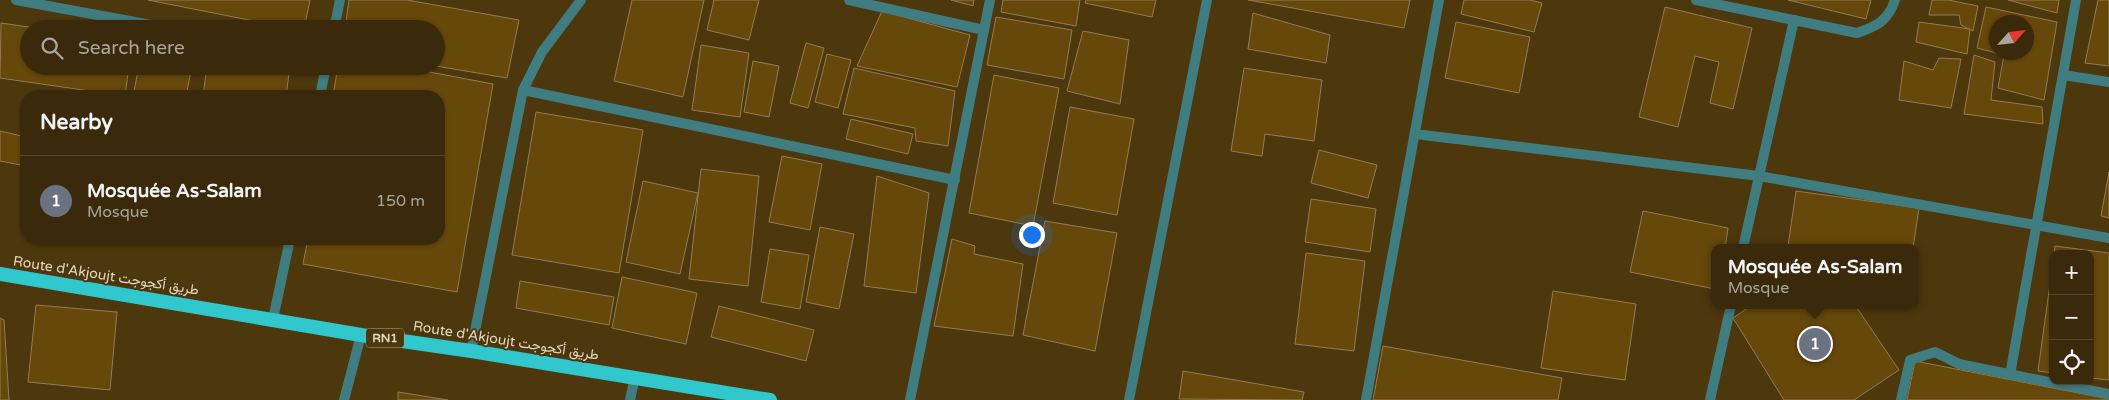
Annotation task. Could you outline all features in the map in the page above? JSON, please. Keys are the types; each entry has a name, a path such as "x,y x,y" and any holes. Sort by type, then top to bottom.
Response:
{"highway":[{"name":"Route d'Akjoujt طريق أكجوجت","path":"0,274 361,335 635,377 728,397 770,400"}],"street":[{"path":"16,0 124,20"},
{"path":"336,20 340,0"},
{"path":"471,351 523,90 542,52 581,0"},
{"path":"849,0 984,30"},
{"path":"910,400 990,0"},
{"path":"1129,400 1207,0"},
{"path":"1366,400 1439,0"},
{"path":"1696,0 1857,33 1877,26 1891,12 1895,0"},
{"path":"2010,375 2076,0"},
{"path":"1744,244 1794,20"},
{"path":"321,90 324,75"},
{"path":"2063,75 2109,82"},
{"path":"523,90 955,180"},
{"path":"1415,134 1759,176 2109,238"},
{"path":"274,319 289,245"},
{"path":"1710,400 1730,309"},
{"path":"344,400 361,335"},
{"path":"1901,400 1910,360 1935,352 1959,364 2109,394"},
{"path":"630,400 635,377"}],"building":[{"path":"148,0 310,0 306,20 249,20"},
{"path":"349,0 407,0 519,20 507,78 445,68 445,20 346,20"},
{"path":"632,0 704,0 683,97 614,81"},
{"path":"714,0 759,0 749,40 707,30"},
{"path":"951,0 974,0 973,6"},
{"path":"1003,0 1080,0 1076,26 1001,12"},
{"path":"1086,0 1156,0 1152,17 1085,3"},
{"path":"1248,0 1410,0 1404,28"},
{"path":"1464,0 1530,0 1542,3 1534,32 1461,14"},
{"path":"1788,0 1871,0 1866,19"},
{"path":"1932,0 1948,0 1978,6 1973,31 1961,25 1959,15 1929,15"},
{"path":"2008,0 2059,0 2057,13"},
{"path":"2098,0 2109,0 2109,66 2085,63"},
{"path":"1665,7 1752,28 1733,109 1710,103 1719,62 1695,56 1678,127 1639,117"},
{"path":"1986,7 2024,15 1989,15 1989,51 1977,48"},
{"path":"882,11 970,35 957,87 857,66"},
{"path":"1253,13 1330,35 1326,63 1248,49"},
{"path":"996,17 1072,30 1064,79 987,65"},
{"path":"2034,17 2057,22 2044,100 1998,88 2003,60 2034,60"},
{"path":"1456,22 1530,37 1519,93 1445,78"},
{"path":"1919,22 1970,29 1967,54 1916,42"},
{"path":"1,23 20,26 20,75 128,75 126,90 83,90 0,78"},
{"path":"1083,31 1129,40 1120,104 1067,91"},
{"path":"806,43 824,48 808,108 790,103"},
{"path":"701,45 749,53 740,117 692,110"},
{"path":"827,54 851,60 838,108 815,102"},
{"path":"1974,55 1995,62 1991,100 2042,107 2043,124 1964,114"},
{"path":"1939,58 1961,59 1951,108 1899,100 1904,61 1933,70"},
{"path":"753,61 779,66 769,117 744,112"},
{"path":"854,68 955,91 948,146 916,141 915,128 843,114"},
{"path":"1244,68 1322,80 1314,141 1265,134 1262,156 1231,151"},
{"path":"137,75 190,75 187,90 134,90"},
{"path":"206,75 289,75 287,90 204,90"},
{"path":"336,75 445,75 493,84 457,292 303,264 307,245 445,245 445,90 334,90"},
{"path":"994,75 1059,88 1033,226 969,213"},
{"path":"1070,107 1134,119 1117,215 1053,203"},
{"path":"536,112 643,130 619,273 512,255"},
{"path":"851,119 913,134 908,154 846,139"},
{"path":"0,131 20,136 20,165 0,161"},
{"path":"1319,150 1377,165 1368,198 1311,183"},
{"path":"782,156 822,164 810,230 769,222"},
{"path":"701,169 759,176 748,286 689,279"},
{"path":"2109,172 2109,218 2101,216"},
{"path":"877,176 929,193 916,293 864,286"},
{"path":"643,181 698,193 680,274 626,262"},
{"path":"1796,191 1919,208 1914,244 1788,244"},
{"path":"1311,199 1376,209 1370,252 1305,242"},
{"path":"1643,211 1728,228 1726,244 1711,244 1711,288 1630,272"},
{"path":"1045,221 1117,233 1095,351 1023,335"},
{"path":"820,227 854,234 839,309 806,302"},
{"path":"952,239 975,246 974,254 1023,264 1013,336 934,326"},
{"path":"2055,246 2086,250 2054,250"},
{"path":"770,249 809,255 800,309 761,302"},
{"path":"2094,251 2109,253 2109,380 2094,378"},
{"path":"1306,253 1365,261 1354,351 1295,344"},
{"path":"622,277 697,293 686,344 612,328"},
{"path":"520,281 614,297 609,325 516,308"},
{"path":"1553,291 1636,304 1625,380 1541,368"},
{"path":"2049,291 2049,372 2038,371"},
{"path":"36,305 117,312 110,390 28,382"},
{"path":"719,306 814,330 806,361 711,337"},
{"path":"1746,309 1858,309 1899,370 1854,400 1784,400 1733,318"},
{"path":"0,318 4,320 9,400 0,400"},
{"path":"1383,346 1562,378 1558,400 1373,400"},
{"path":"1915,361 2109,399 2109,400 1907,400"},
{"path":"1183,371 1304,392 1302,400 1179,399"},
{"path":"398,392 448,400 398,400"}],"place":[{"name":"Mosquée As-Salam","path":"1815,344"}]}
